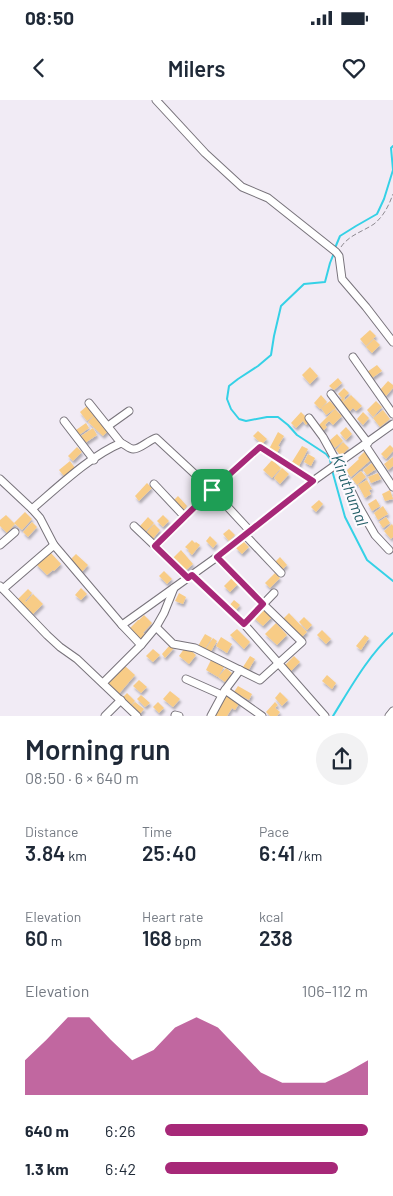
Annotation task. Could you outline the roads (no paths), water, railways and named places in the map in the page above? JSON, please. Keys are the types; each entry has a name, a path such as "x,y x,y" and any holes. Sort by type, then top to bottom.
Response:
{"street":[{"path":"156,100 205,153 242,187 268,198 337,253 342,279 393,342"},
{"path":"353,357 393,414"},
{"path":"331,394 367,444 393,487"},
{"path":"89,403 121,443 132,449 136,449 156,438 212,490 281,573"},
{"path":"108,426 129,410"},
{"path":"309,418 323,437 336,466 359,508 376,535 392,550"},
{"path":"64,421 94,460"},
{"path":"122,625 217,557 313,481 393,424"},
{"path":"32,509 70,477 107,450 121,443"},
{"path":"155,546 212,490 260,447 313,481"},
{"path":"0,480 32,509 43,524 54,545 141,645"},
{"path":"154,484 185,517"},
{"path":"134,526 244,624 325,716"},
{"path":"0,545 15,532"},
{"path":"54,545 2,587 47,635 77,659 137,716"},
{"path":"156,627 174,644 195,648 260,680 302,642 217,557"},
{"path":"103,683 156,627 174,588"},
{"path":"244,624 274,594"},
{"path":"211,716 223,692 240,670"},
{"path":"186,679 223,692 262,716"},
{"path":"105,716 121,700"},
{"path":"389,716 393,711"}],"waterway":[{"name":"Kiruthumal","path":"335,248 340,236 377,214 393,170 391,148 393,146"},
{"name":"Kiruthumal","path":"331,465 330,459 326,454 297,435 278,417 246,421 239,419 231,409 227,399 229,386 271,355 281,306 304,284 325,282 334,253"},
{"name":"Kiruthumal","path":"332,470 345,517 367,560 393,581"},
{"name":"Kiruthumal","path":"333,716 368,662 393,633"}]}
